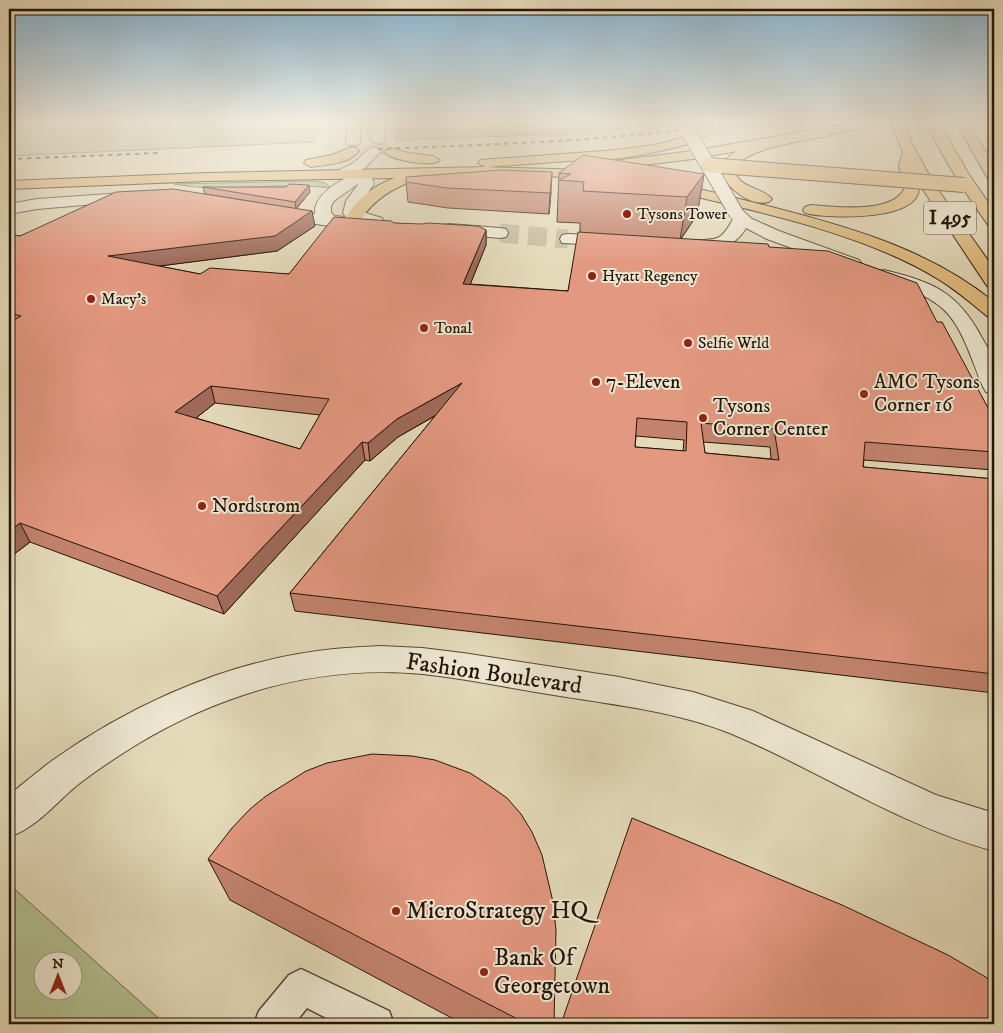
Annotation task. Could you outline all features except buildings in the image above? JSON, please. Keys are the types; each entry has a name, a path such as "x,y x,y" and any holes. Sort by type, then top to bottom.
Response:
{"main road":[{"path":"9,176 172,169"},
{"path":"9,185 285,175 352,169"},
{"path":"356,169 398,173 571,173 623,177"},
{"path":"484,172 558,169"},
{"path":"728,169 728,175 739,188 763,199 781,204 832,212 868,211 898,204 911,193 912,188 907,169"},
{"path":"753,169 967,189 994,206"},
{"name":"I 495","path":"921,169 949,217 994,282"},
{"name":"I 495","path":"939,169 967,189"},
{"path":"957,169 967,189 994,222"},
{"path":"961,169 967,189"},
{"path":"356,216 358,210 390,184 415,176 459,172"},
{"path":"285,175 334,181 340,184 333,194"},
{"path":"648,182 712,196 866,238 935,268 966,289 994,312"}],"street":[{"path":"331,221 324,216 321,210 354,169"},
{"path":"262,210 331,221 349,227 391,226 351,213 350,208 367,184 354,169"},
{"path":"710,169 753,247"},
{"path":"281,214 296,212 333,194"},
{"path":"9,209 37,204 151,196"},
{"path":"9,215 67,203"},
{"path":"694,246 719,243 730,239 738,230 738,217"},
{"path":"738,217 773,235 920,288 949,304 958,314 967,330 994,387"},
{"path":"433,229 500,233"},
{"path":"568,239 626,242"},
{"path":"674,244 753,247 808,255 858,266"},
{"name":"Fashion Boulevard","path":"9,819 66,772 115,740 162,714 212,692 261,674 291,668 338,661 381,659 451,664 620,692 716,712 761,730 911,804 959,822 994,832"},
{"path":"272,1024 301,986 376,1024"}],"green space":[{"path":"315,181 325,183 330,188 291,186 213,188 174,184"},
{"path":"9,884 165,1024 9,1024"}],"tunnel":[{"path":"500,233 568,239"}],"place":[{"name":"Tysons Tower","path":"627,214"},
{"name":"Hyatt Regency","path":"592,276"},
{"name":"Macy's","path":"91,299"},
{"name":"Tonal","path":"424,328"},
{"name":"Selfie Wrld","path":"688,343"},
{"name":"7-Eleven","path":"596,382"},
{"name":"AMC Tysons Corner 16","path":"864,394"},
{"name":"Tysons Corner Center","path":"703,418"},
{"name":"Nordstrom","path":"202,506"},
{"name":"MicroStrategy HQ","path":"396,911"},
{"name":"Bank Of Georgetown","path":"484,972"}]}
